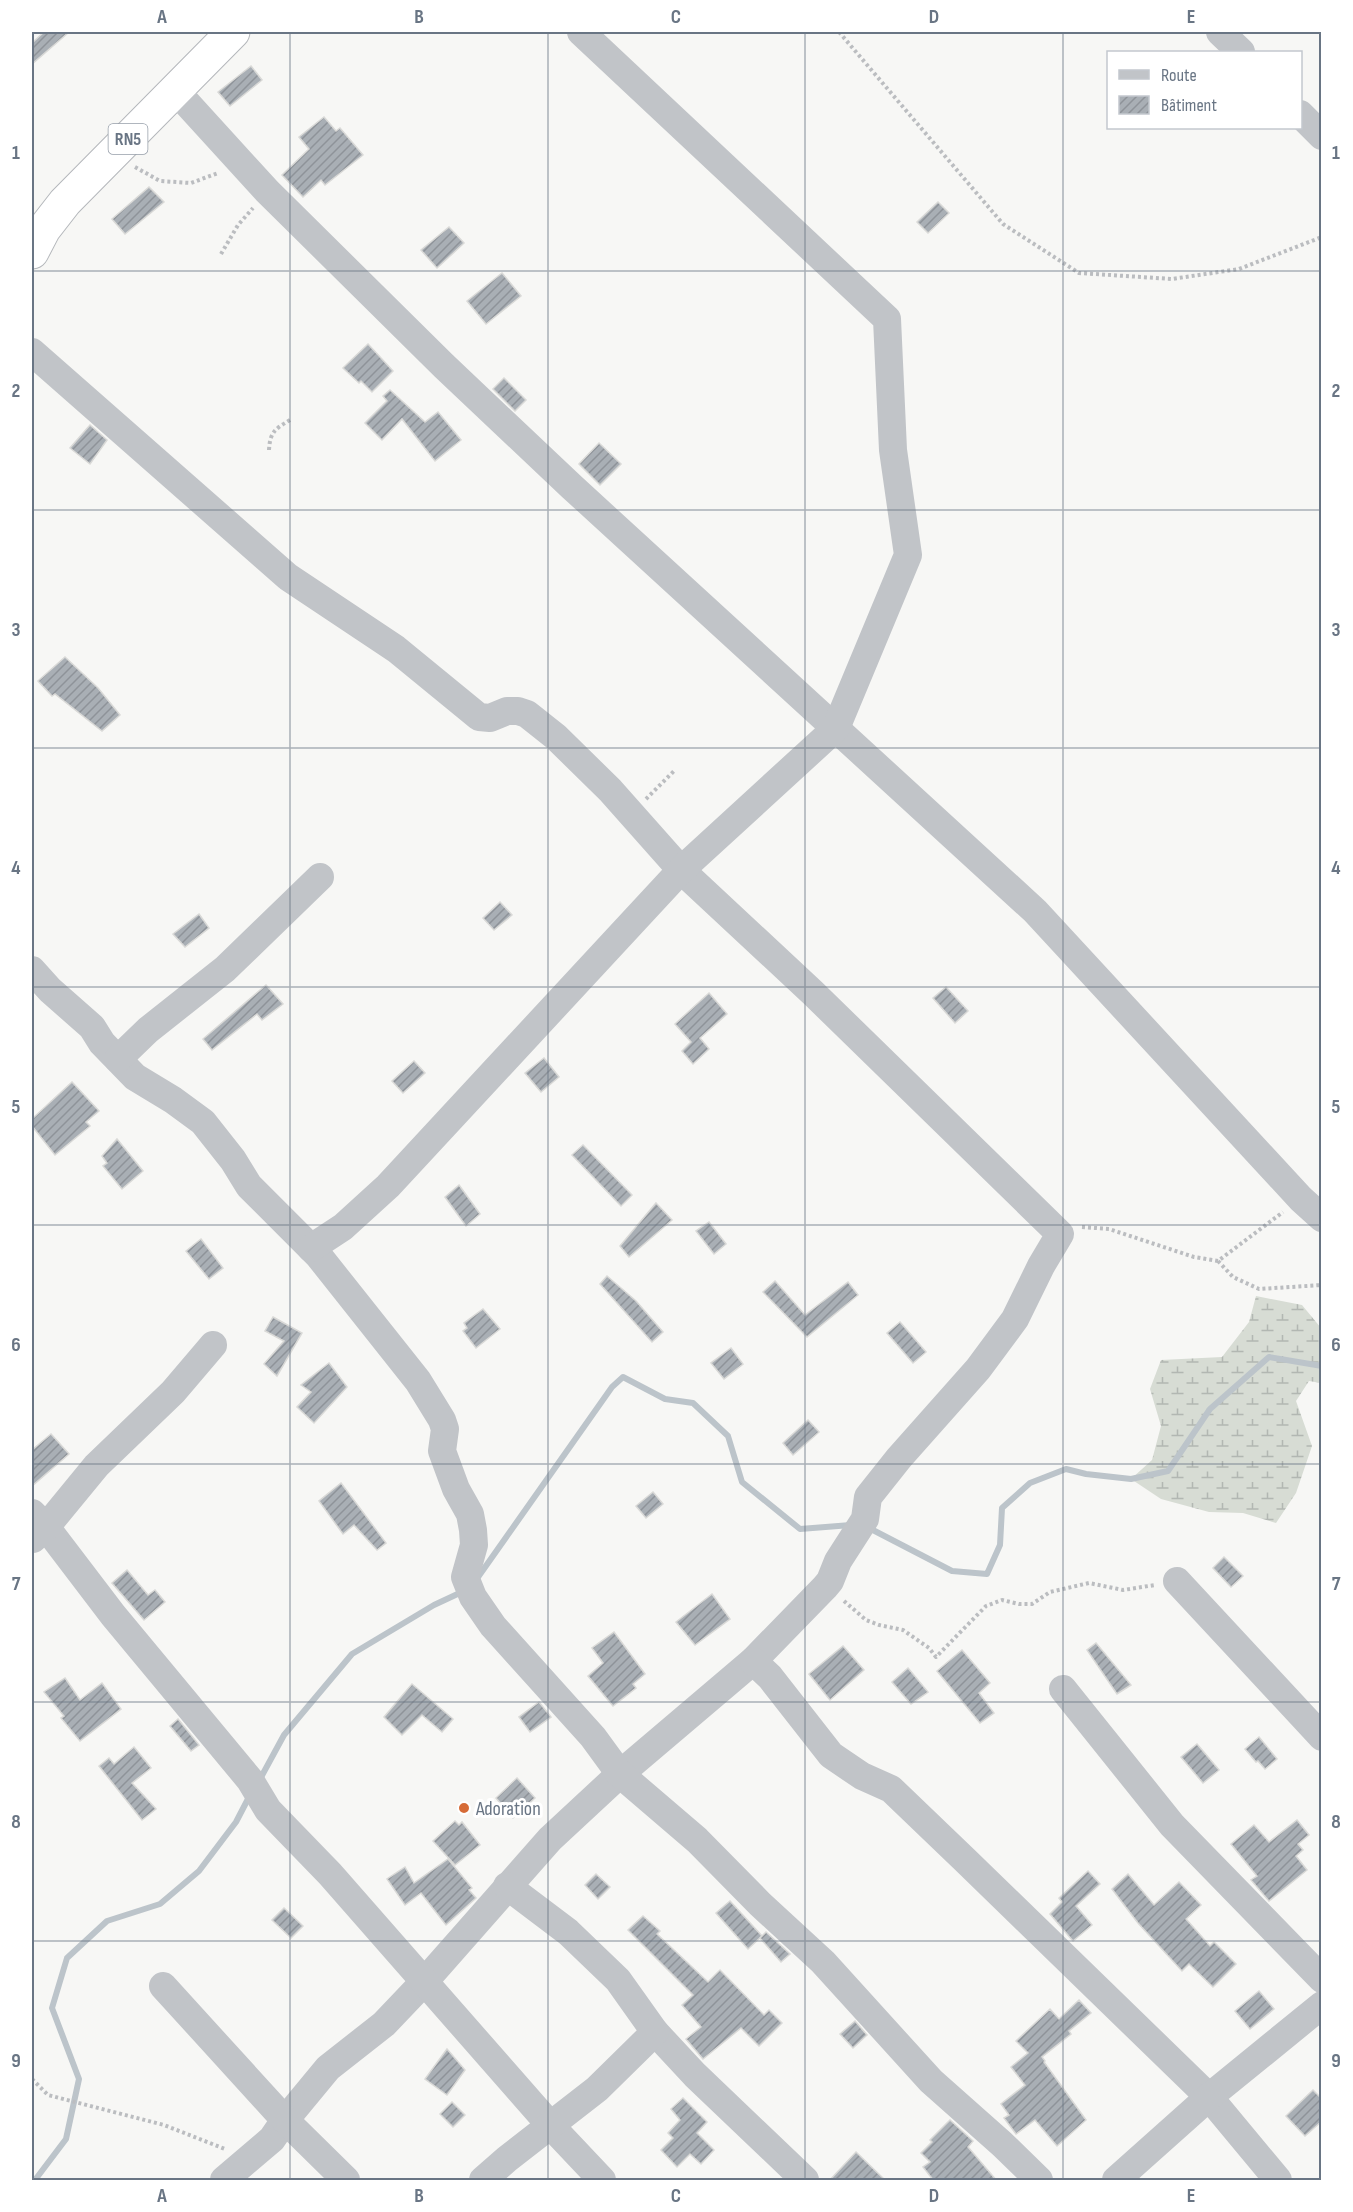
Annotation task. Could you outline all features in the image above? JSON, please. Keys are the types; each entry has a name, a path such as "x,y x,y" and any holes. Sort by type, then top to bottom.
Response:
{"highway":[{"name":"RN5","path":"36,232 116,152 174,89 233,32"}],"street":[{"path":"311,1248 343,1227 388,1186 681,870 836,728 908,555 893,450 887,319 581,32"},
{"path":"1221,32 1240,51"},
{"path":"174,89 267,191 444,366 572,487 1035,911 1322,1218"},
{"path":"1302,116 1322,136"},
{"path":"32,352 288,577 396,648 479,717 490,718 507,711 527,714 556,737 632,815 681,870 813,993 1060,1234 1041,1266 1015,1319 984,1361 868,1497 865,1520 838,1561 830,1581 753,1661 620,1774 550,1839 384,2024 328,2068 272,2139 224,2181"},
{"path":"118,1059 148,1030 225,969 320,877"},
{"path":"32,970 50,990 92,1027 102,1043 135,1077 203,1122 234,1160 249,1186 311,1248 418,1381 442,1420 445,1429 442,1451 456,1489 470,1514 474,1545 465,1577 472,1597 493,1626 593,1737 620,1774 697,1840 760,1904 823,1962 931,2081 1002,2144 1039,2181"},
{"path":"213,1345 173,1392 36,1527 113,1615 250,1780 268,1810 330,1874 602,2181"},
{"path":"1177,1581 1322,1737"},
{"path":"753,1661 770,1677 831,1755 862,1776 891,1789 1209,2097 1278,2181"},
{"path":"1063,1689 1172,1825 1322,1979"},
{"path":"507,1886 568,1932 618,1980 655,2032 695,2075 805,2181"},
{"path":"163,1986 285,2120 346,2181"},
{"path":"1116,2181 1209,2097 1322,2005"},
{"path":"483,2181 507,2159 597,2089 655,2032"}],"path":[{"path":"839,32 1003,224 1079,273 1172,279 1239,269 1322,237"},
{"path":"116,152 141,171 160,181 191,183 210,175 230,171 241,164"},
{"path":"221,254 238,225 267,191"},
{"path":"270,450 270,438 276,429 290,420"},
{"path":"632,815 675,770"},
{"path":"1218,1261 1301,1198"},
{"path":"1060,1234 1084,1226 1109,1229 1194,1257 1218,1261 1233,1277 1259,1289 1322,1285"},
{"path":"830,1581 833,1590 866,1620 903,1630 929,1648 936,1657 986,1606 1002,1600 1032,1604 1050,1592 1089,1583 1123,1590 1177,1581"},
{"path":"32,2079 48,2095 164,2125 247,2160"}],"green space":[{"path":"1256,1296 1302,1305 1321,1328 1321,1383 1309,1381 1296,1401 1312,1446 1296,1493 1276,1523 1243,1513 1209,1512 1161,1499 1131,1479 1152,1460 1161,1426 1150,1389 1161,1360 1222,1357 1249,1322"}],"building":[{"path":"44,32 69,32 32,64 32,43"},
{"path":"251,66 262,80 230,106 218,92"},
{"path":"324,117 336,131 340,128 363,155 325,185 321,180 303,197 282,175 309,149 299,137"},
{"path":"149,187 164,202 125,234 112,219"},
{"path":"938,202 949,213 928,233 917,222"},
{"path":"449,227 464,243 437,268 421,250"},
{"path":"502,273 521,296 486,324 467,301"},
{"path":"368,344 393,371 372,392 343,368"},
{"path":"504,378 526,400 515,411 493,389"},
{"path":"390,390 425,422 438,412 461,440 435,461 402,419 382,440 365,423 387,401 383,396"},
{"path":"90,425 107,440 90,464 70,448"},
{"path":"599,443 621,464 600,485 579,464"},
{"path":"65,657 98,688 120,715 102,731 55,694 52,696 38,681"},
{"path":"500,902 512,915 494,930 483,918"},
{"path":"199,914 209,928 185,947 173,934"},
{"path":"266,985 283,1004 262,1020 257,1014 212,1050 203,1039"},
{"path":"946,987 968,1011 955,1023 933,998"},
{"path":"709,993 727,1014 700,1038 709,1049 693,1064 682,1051 691,1042 675,1024"},
{"path":"544,1058 559,1077 541,1092 525,1073"},
{"path":"414,1061 425,1073 403,1093 392,1081"},
{"path":"72,1082 99,1111 86,1122 90,1126 55,1155 32,1126 32,1119"},
{"path":"117,1139 143,1171 122,1189 103,1166 107,1163 102,1156"},
{"path":"583,1145 632,1195 621,1206 572,1155"},
{"path":"459,1185 480,1214 466,1226 445,1197"},
{"path":"656,1203 672,1220 629,1257 620,1246"},
{"path":"709,1222 726,1244 714,1254 696,1231"},
{"path":"201,1239 223,1268 209,1279 186,1251"},
{"path":"607,1276 636,1301 663,1332 652,1342 600,1284"},
{"path":"775,1281 805,1315 848,1282 858,1295 807,1337 763,1292"},
{"path":"483,1309 500,1329 476,1348 463,1331 467,1328 464,1323"},
{"path":"273,1317 302,1333 277,1376 264,1364 284,1341 265,1331"},
{"path":"900,1322 926,1352 913,1363 887,1333"},
{"path":"731,1348 743,1364 724,1379 711,1363"},
{"path":"329,1363 347,1387 314,1423 297,1407 311,1392 301,1385"},
{"path":"808,1420 819,1432 793,1455 783,1443"},
{"path":"51,1434 69,1454 32,1486 32,1450"},
{"path":"341,1483 386,1543 377,1550 354,1525 343,1534 319,1501"},
{"path":"653,1492 663,1504 646,1518 636,1506"},
{"path":"1224,1557 1243,1576 1231,1587 1213,1568"},
{"path":"127,1570 148,1595 155,1590 165,1602 144,1620 112,1583"},
{"path":"712,1594 730,1619 695,1645 676,1622"},
{"path":"614,1632 645,1674 633,1684 636,1688 613,1706 588,1676 603,1663 592,1648"},
{"path":"1096,1643 1131,1685 1117,1694 1087,1650"},
{"path":"843,1646 864,1670 830,1700 809,1674"},
{"path":"962,1650 990,1683 979,1693 994,1713 980,1723 937,1671"},
{"path":"908,1668 928,1692 911,1704 892,1682"},
{"path":"65,1678 80,1700 102,1683 121,1709 80,1741 61,1718 64,1716 44,1692"},
{"path":"412,1684 453,1719 442,1732 422,1715 402,1735 384,1717"},
{"path":"539,1702 551,1717 530,1732 519,1717"},
{"path":"178,1719 199,1745 191,1751 170,1726"},
{"path":"1259,1737 1277,1759 1265,1769 1245,1749"},
{"path":"1197,1744 1219,1770 1203,1783 1181,1757"},
{"path":"134,1747 151,1768 132,1783 156,1809 142,1820 99,1766 109,1758 114,1764"},
{"path":"517,1778 535,1798 513,1818 496,1798"},
{"path":"1297,1820 1309,1835 1298,1844 1303,1850 1296,1856 1307,1870 1269,1901 1251,1880 1257,1876 1231,1844 1254,1825 1269,1842"},
{"path":"455,1821 459,1825 462,1822 480,1845 455,1865 433,1841"},
{"path":"448,1859 472,1888 469,1890 476,1898 446,1925 421,1893 405,1905 387,1879 405,1867 414,1883"},
{"path":"1088,1871 1100,1884 1076,1906 1092,1925 1073,1941 1050,1914 1062,1902 1059,1898"},
{"path":"596,1874 610,1887 598,1899 585,1885"},
{"path":"1128,1874 1154,1905 1179,1882 1201,1905 1186,1919 1210,1946 1214,1942 1236,1964 1213,1987 1189,1964 1182,1971 1138,1923 1112,1889"},
{"path":"730,1901 762,1936 748,1949 716,1913"},
{"path":"284,1908 303,1926 291,1938 272,1920"},
{"path":"643,1916 660,1931 657,1934 708,1982 720,1970 764,2015 769,2010 782,2023 759,2046 741,2028 703,2059 686,2039 701,2027 682,2005 693,1995 628,1930"},
{"path":"766,1932 790,1954 781,1962 760,1938"},
{"path":"1259,1991 1274,2009 1250,2029 1235,2011"},
{"path":"1079,2000 1091,2013 1069,2031 1071,2034 1042,2057 1086,2120 1057,2146 1035,2120 1016,2134 1004,2118 1009,2115 1001,2104 1025,2085 1011,2067 1028,2053 1016,2041 1050,2009 1059,2019"},
{"path":"855,2021 867,2035 853,2048 840,2034"},
{"path":"447,2049 465,2070 447,2095 425,2079"},
{"path":"1313,2090 1322,2099 1322,2121 1305,2136 1286,2116"},
{"path":"683,2098 707,2122 697,2133 714,2150 701,2164 690,2154 677,2167 661,2150 673,2138 668,2133 680,2120 671,2109"},
{"path":"452,2102 465,2115 453,2127 440,2114"},
{"path":"950,2120 973,2141 968,2147 997,2181 934,2181 923,2167 930,2162 921,2153 932,2142 930,2140"},
{"path":"856,2152 886,2181 829,2181"}],"waterway":[{"path":"869,1528 952,1571 987,1574 1000,1545 1002,1508 1030,1483 1066,1469 1086,1474 1131,1479 1168,1471 1210,1409 1269,1357 1322,1366"},
{"path":"476,1580 612,1387 623,1377 665,1399 693,1403 728,1436 742,1482 800,1529 851,1525"},
{"path":"259,1781 284,1735 352,1654 434,1605 464,1591"},
{"path":"35,2180 66,2139 79,2079 52,2008 67,1958 107,1921 160,1904 199,1871 236,1822 249,1797"}],"place":[{"name":"Adoration","path":"464,1808"}]}
